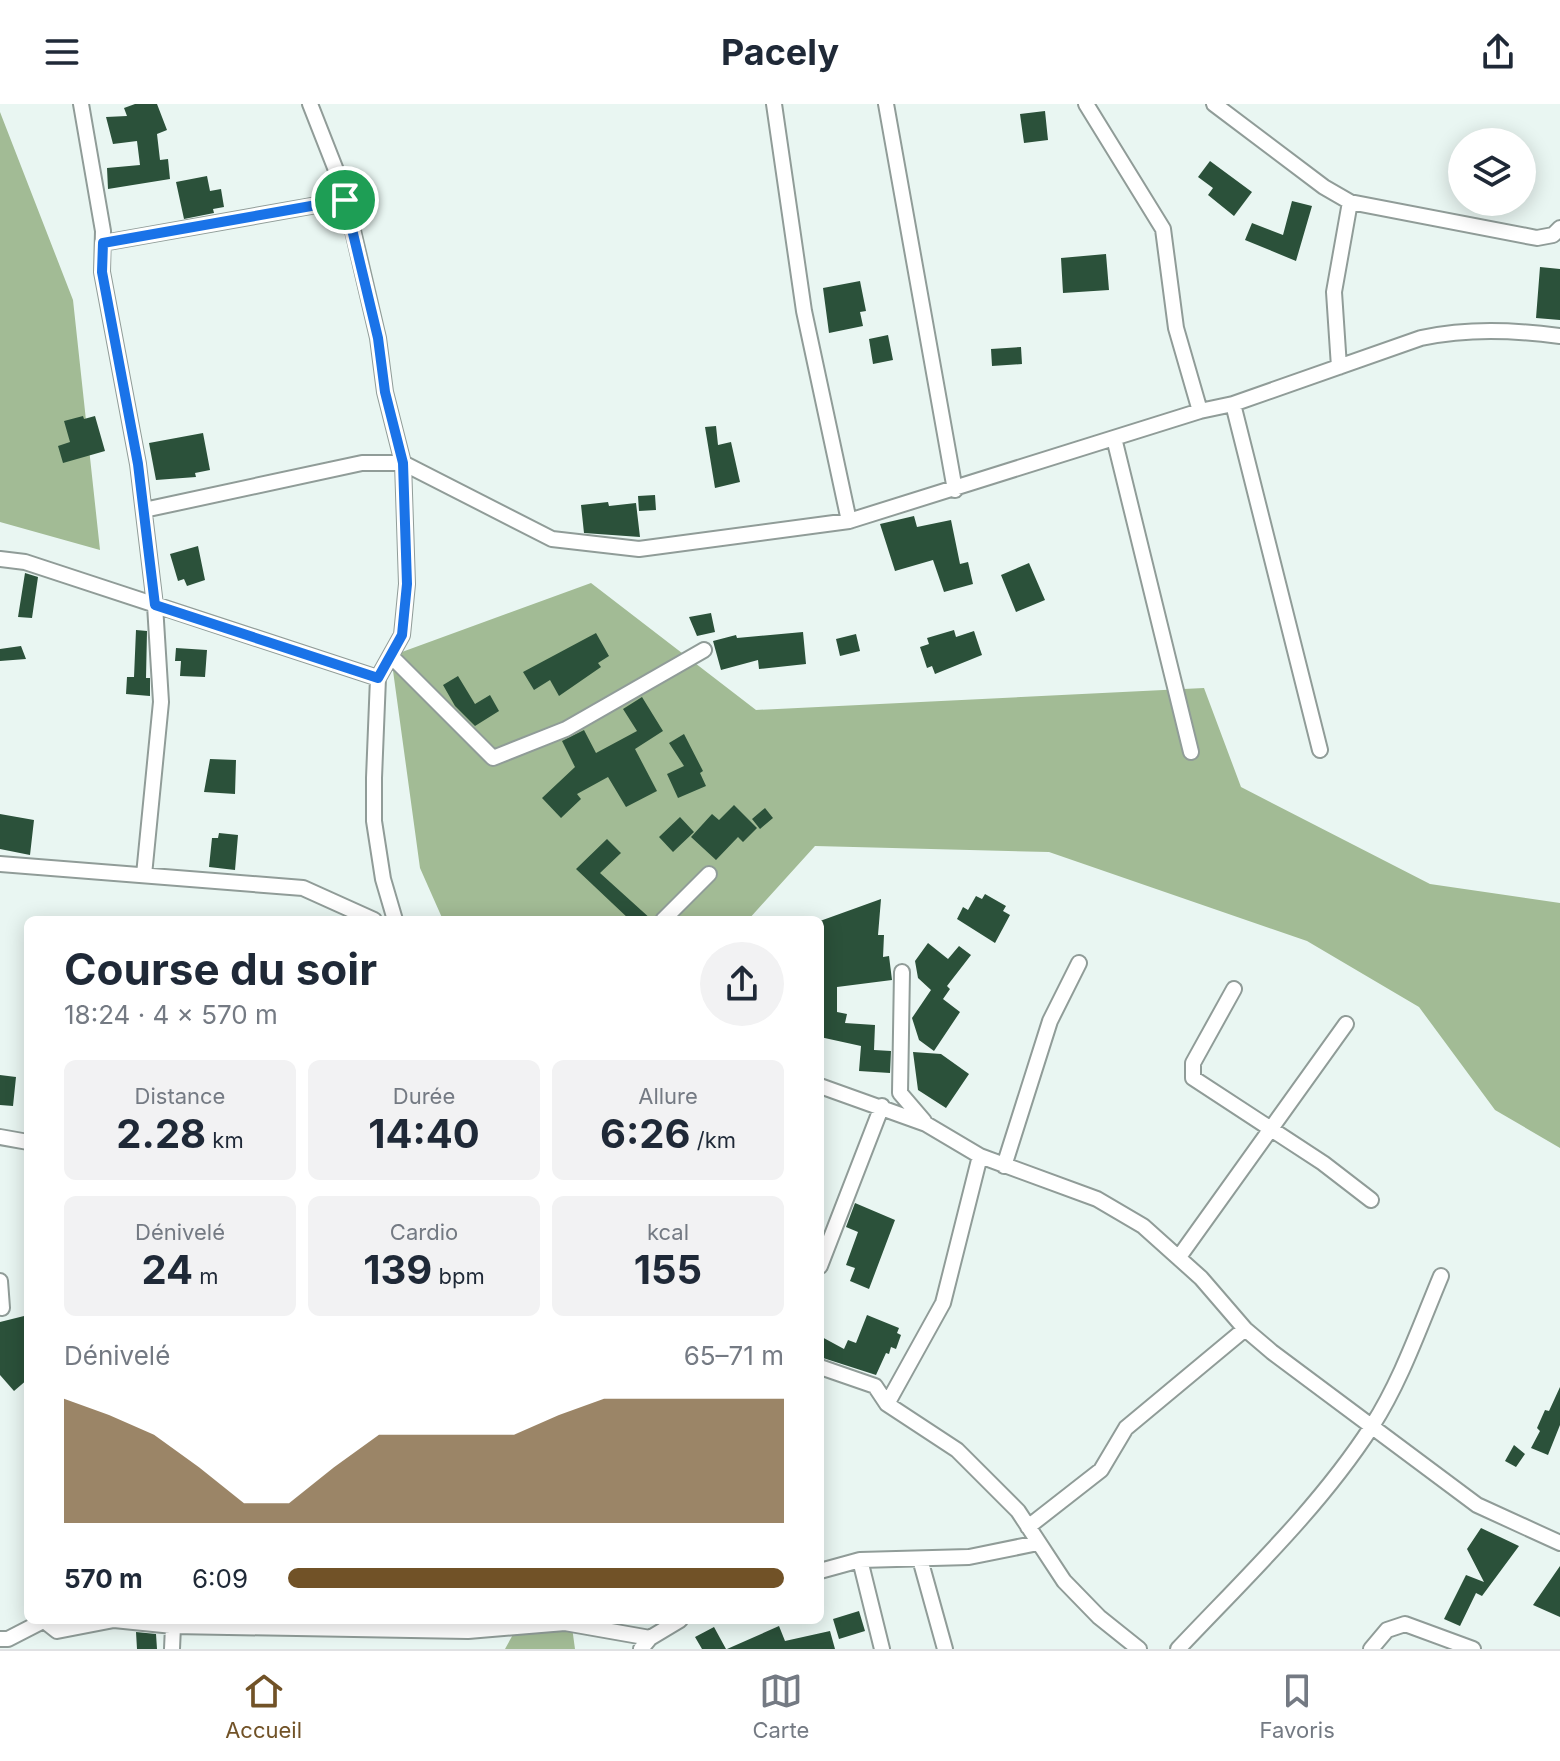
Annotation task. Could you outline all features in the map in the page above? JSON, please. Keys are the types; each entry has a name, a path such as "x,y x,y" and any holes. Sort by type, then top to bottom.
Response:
{"street":[{"path":"81,104 103,243 102,272 144,510 155,605 161,702 144,875"},
{"path":"310,104 345,200 378,338 385,392 403,463 407,584 402,635 378,678 374,821 383,879 394,916"},
{"path":"774,104 804,311 849,521"},
{"path":"886,104 955,490"},
{"path":"1086,104 1163,229 1176,328 1200,411"},
{"path":"1214,104 1324,187 1350,202 1537,238 1553,235 1560,228"},
{"path":"103,243 345,200"},
{"path":"1339,367 1334,292 1350,202"},
{"path":"144,510 362,463 403,463 552,539 596,547 639,549 849,521 1200,411 1233,404 1446,332 1510,330 1560,336"},
{"path":"1233,404 1320,750"},
{"path":"1114,438 1191,752"},
{"path":"0,559 25,562 378,678"},
{"path":"391,656 493,758 566,729 704,650"},
{"path":"0,864 303,888 365,916"},
{"path":"667,916 709,874"},
{"path":"1004,1166 1050,1021 1079,963"},
{"path":"902,972 900,1093 926,1124"},
{"path":"1234,989 1193,1063 1193,1078 1371,1200"},
{"path":"1179,1257 1346,1024"},
{"path":"824,1087 926,1124 980,1156 1097,1199 1143,1226 1179,1257 1245,1329 1372,1426 1477,1505 1560,1543"},
{"path":"824,1256 882,1106"},
{"path":"0,1137 24,1141"},
{"path":"887,1404 943,1303 980,1156"},
{"path":"1178,1649 1304,1514 1372,1426 1409,1352 1441,1276"},
{"path":"0,1281 2,1308"},
{"path":"1028,1527 1101,1470 1126,1428 1245,1329"},
{"path":"824,1368 875,1386 887,1404 929,1428 957,1450 991,1481 1028,1527 1064,1581 1099,1617 1138,1649"},
{"path":"824,1570 860,1560 981,1556 1038,1543"},
{"path":"920,1559 945,1649"},
{"path":"860,1560 882,1649"},
{"path":"0,1639 8,1639 36,1624"},
{"path":"48,1624 57,1631 93,1624"},
{"path":"153,1624 208,1624"},
{"path":"255,1624 468,1631 553,1624"},
{"path":"569,1624 647,1645 675,1624"},
{"path":"1371,1649 1387,1630 1405,1624 1473,1649"},
{"path":"172,1649 173,1626"}],"green space":[{"path":"0,112 73,300 100,550 0,522"},
{"path":"591,583 756,710 1204,688 1241,787 1430,884 1560,903 1560,1148 1495,1110 1419,1007 1307,941 1049,852 815,846 752,916 441,916 420,868 391,656"},
{"path":"519,1624 572,1624 575,1649 505,1649"}],"building":[{"path":"135,104 157,104 167,130 157,134 160,160 168,159 170,179 108,189 107,168 140,165 137,141 113,144 106,117 127,116 124,108"},
{"path":"1045,111 1048,140 1024,143 1020,114"},
{"path":"1210,161 1252,192 1234,216 1208,195 1213,188 1198,177"},
{"path":"207,176 210,191 221,189 224,207 213,209 214,213 184,219 176,182"},
{"path":"1292,201 1312,206 1296,261 1245,240 1252,223 1283,235"},
{"path":"1106,254 1109,290 1063,293 1061,258"},
{"path":"1540,267 1560,269 1560,320 1536,318"},
{"path":"860,281 866,311 860,312 863,326 829,333 823,288"},
{"path":"888,335 893,360 873,364 869,339"},
{"path":"1021,347 1022,364 992,366 991,349"},
{"path":"83,416 84,419 95,416 105,451 63,463 58,446 70,442 64,421"},
{"path":"716,426 718,445 731,442 740,482 715,488 705,427"},
{"path":"203,433 210,470 195,473 196,477 156,480 149,443"},
{"path":"655,495 656,510 639,511 638,496"},
{"path":"608,502 609,506 636,503 640,537 584,533 581,505"},
{"path":"914,516 917,527 951,520 960,564 968,562 973,584 944,592 933,560 895,571 880,524"},
{"path":"198,546 205,580 187,586 184,579 178,581 170,554"},
{"path":"1029,563 1045,600 1016,612 1001,575"},
{"path":"25,573 38,577 32,618 18,617"},
{"path":"711,613 715,632 697,636 689,617"},
{"path":"136,630 147,631 146,678 150,678 150,696 126,694 127,677 134,677"},
{"path":"954,630 956,637 974,631 982,655 935,674 932,666 927,668 920,647 929,644 927,638"},
{"path":"803,632 806,664 759,669 758,660 721,670 713,641 736,635 737,638"},
{"path":"596,633 609,656 598,663 601,667 559,696 550,680 534,690 523,672"},
{"path":"856,634 860,651 840,656 836,639"},
{"path":"21,646 26,659 0,661 0,649"},
{"path":"176,648 207,650 205,677 180,676 181,661 175,661"},
{"path":"458,676 475,704 490,695 499,711 475,726 455,706 443,685"},
{"path":"642,697 663,731 635,749 657,791 626,807 608,777 577,794 581,799 561,818 542,798 575,767 562,741 584,730 596,753 637,731 623,709"},
{"path":"684,734 703,771 700,773 706,786 678,798 667,774 684,766 669,743"},
{"path":"210,759 236,760 235,794 204,792"},
{"path":"734,805 757,828 743,842 738,837 716,860 691,837 712,814 719,820"},
{"path":"765,808 773,818 760,829 752,819"},
{"path":"0,814 34,820 30,855 0,849"},
{"path":"680,817 694,832 673,852 659,837"},
{"path":"219,833 238,835 235,870 209,867 212,838 218,838"},
{"path":"607,839 621,853 600,873 648,916 626,916 576,869"},
{"path":"985,894 1006,906 1003,911 1010,915 995,943 957,919 963,907 968,910 976,896 982,899"},
{"path":"881,899 878,935 884,935 883,957 889,956 892,980 837,987 837,1012 847,1014 845,1023 875,1025 874,1050 891,1051 890,1073 859,1071 861,1046 824,1038 824,920"},
{"path":"928,943 948,959 959,946 971,955 947,986 950,989 943,999 960,1012 934,1051 919,1040 912,1018 931,990 918,978 915,961"},
{"path":"913,1052 941,1054 969,1074 946,1108 918,1090"},
{"path":"0,1075 16,1077 13,1106 0,1105"},
{"path":"855,1203 895,1220 869,1289 850,1281 855,1268 846,1265 858,1232 846,1227"},
{"path":"867,1315 899,1328 897,1333 901,1335 896,1349 891,1347 889,1354 886,1353 876,1375 824,1358 824,1338 844,1349 848,1340 856,1343"},
{"path":"24,1316 24,1382 14,1391 0,1375 0,1322"},
{"path":"1560,1387 1560,1425 1548,1455 1531,1448 1540,1431 1537,1428 1545,1410 1549,1411"},
{"path":"1514,1445 1525,1454 1516,1467 1505,1461"},
{"path":"1481,1528 1519,1546 1482,1596 1476,1593 1460,1626 1444,1619 1466,1575 1484,1582 1467,1549"},
{"path":"1560,1566 1560,1617 1533,1605"},
{"path":"859,1611 865,1631 839,1639 833,1619"},
{"path":"779,1626 785,1641 830,1631 835,1649 727,1649"},
{"path":"714,1627 726,1649 702,1649 695,1637"},
{"path":"136,1632 156,1634 157,1649 137,1649"}],"route":[{"path":"345,200 378,338 385,392 403,463 407,584 402,635 378,678 155,605 138,464 122,392 102,272 103,243 345,200"}]}
